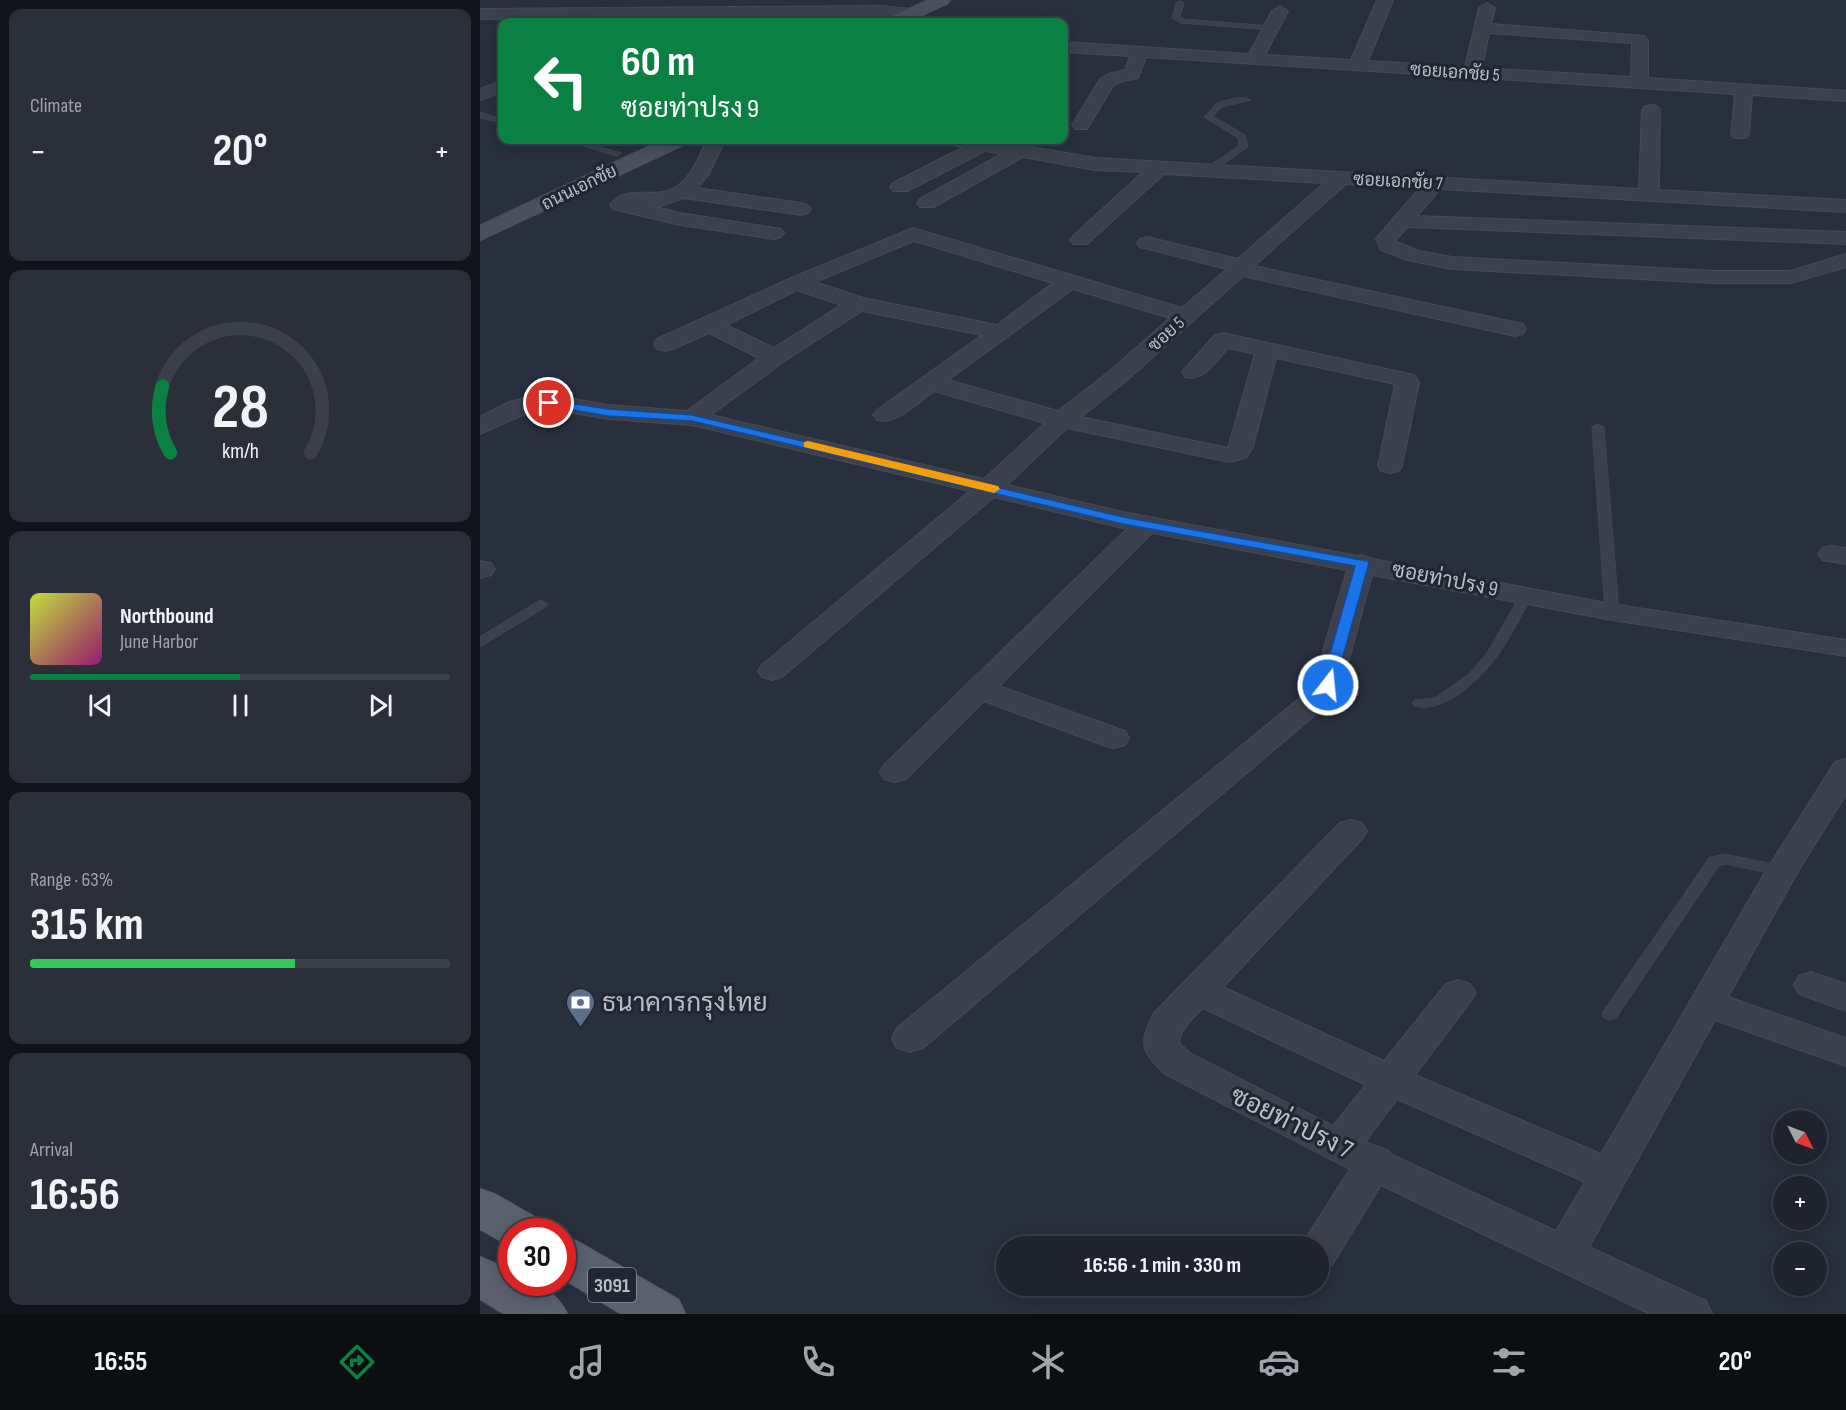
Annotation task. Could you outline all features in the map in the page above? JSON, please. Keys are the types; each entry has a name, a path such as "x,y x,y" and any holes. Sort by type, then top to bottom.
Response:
{"main road":[{"path":"917,18 951,2"},
{"name":"ถนนเอกชัย","path":"480,218 637,144"},
{"name":"ถนนเอกชัย","path":"480,234 669,144"},
{"path":"480,1207 498,1218"},
{"name":"3091","path":"576,1264 662,1314"},
{"path":"480,1276 544,1314"}],"street":[{"path":"480,14 503,0"},
{"path":"662,18 707,0"},
{"path":"1357,66 1385,0"},
{"path":"1472,73 1487,8"},
{"path":"480,14 880,11 917,18"},
{"path":"1254,59 1280,11"},
{"path":"1482,28 1638,39 1640,41 1639,83"},
{"name":"ซอยเอกชัย 5","path":"1068,47 1846,96"},
{"path":"1081,125 1106,83 1114,78 1132,75 1140,52"},
{"path":"480,95 498,80"},
{"path":"1740,134 1744,90"},
{"path":"1648,194 1651,110"},
{"path":"714,144 700,174 682,192 657,201 636,197 620,205 680,219 774,233"},
{"path":"900,187 982,144"},
{"name":"ซอยเอกชัย 7","path":"988,144 1019,152 1095,164 1846,206"},
{"path":"927,203 1019,152"},
{"path":"1080,240 1160,168"},
{"name":"ซอย 5","path":"772,671 988,488 1062,420 1119,376 1196,331 1240,268 1341,178"},
{"path":"1436,182 1386,239 1388,246 1414,256 1452,263 1736,277 1791,277 1846,260"},
{"path":"682,192 801,209"},
{"path":"1402,221 1846,238"},
{"path":"665,344 796,284 914,234 1068,282 1196,331 1267,350 1406,380 1390,466"},
{"path":"1147,243 1240,268 1515,329"},
{"path":"885,415 1068,282"},
{"path":"796,284 858,304 1001,332"},
{"path":"692,418 775,357 858,304"},
{"path":"710,325 775,357"},
{"path":"1193,372 1196,331"},
{"path":"929,382 1062,420 1229,455 1237,453 1241,447 1267,350"},
{"name":"ซอยท่าปรง 9","path":"480,427 517,406 549,403 608,412 692,418 1146,525 1362,563 1612,612 1846,648"},
{"path":"895,772 1146,525"},
{"path":"910,1038 1324,692 1362,563"},
{"path":"979,689 1114,738"},
{"path":"1564,1254 1782,871 1842,782"},
{"name":"ซอยท่าปรง 7","path":"1351,831 1167,1023 1162,1036 1161,1048 1178,1064 1339,1147 1376,1162 1692,1314"},
{"path":"1811,985 1846,998"},
{"path":"1198,991 1390,1080 1609,1175"},
{"path":"1339,1147 1458,993"},
{"path":"1708,1004 1846,1052"},
{"path":"1328,1236 1376,1162"}],"lane":[{"path":"1180,3 1176,18 1184,21 1270,28"},
{"path":"1209,170 1244,147 1242,137 1208,117 1212,110 1227,102 1247,100"},
{"path":"480,115 498,120"},
{"path":"583,144 617,153"},
{"path":"1598,427 1612,612"},
{"path":"1419,703 1438,702 1474,677 1492,655 1527,595"},
{"path":"480,643 541,604"},
{"path":"1610,1014 1714,862 1725,859 1782,871"}],"slow traffic":[{"path":"808,445 994,489"}],"place":[{"name":"ธนาคารกรุงไทย","path":"581,1028"}],"route":[{"path":"549,403 608,412 692,418 1123,520 1362,563 1328,685"}]}
